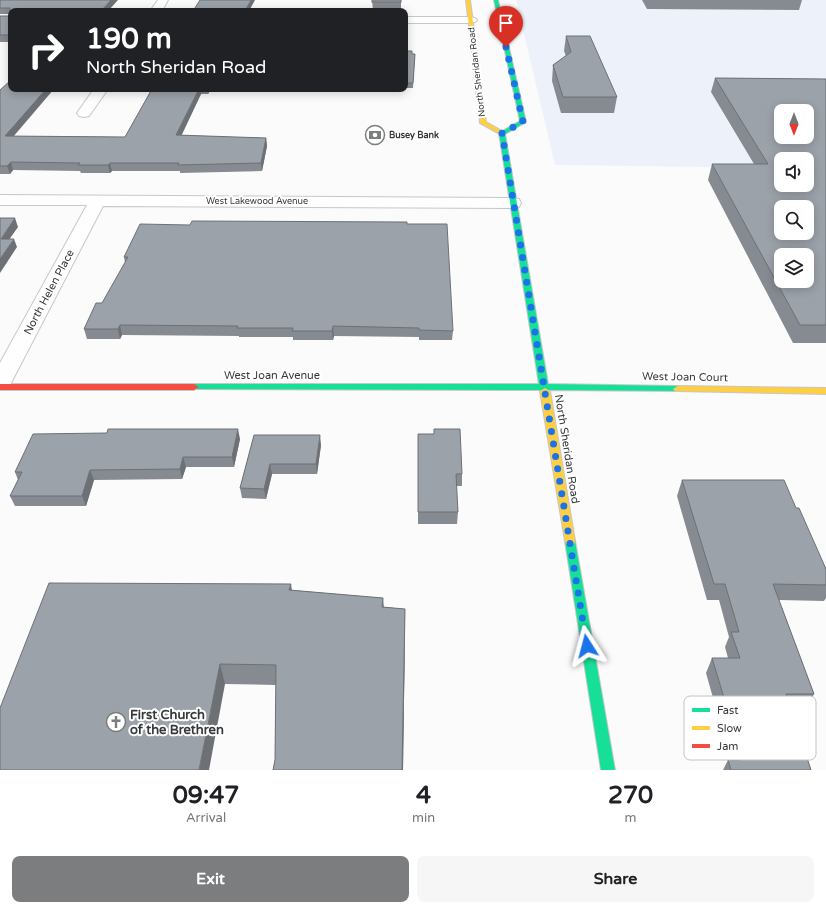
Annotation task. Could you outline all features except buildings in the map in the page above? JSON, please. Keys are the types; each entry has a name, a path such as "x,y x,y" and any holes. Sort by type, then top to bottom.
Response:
{"main road":[{"path":"496,0 494,21 523,122 502,133"},
{"name":"North Sheridan Road","path":"473,1 471,20 483,123 502,133 608,770"},
{"path":"474,44 481,35"},
{"name":"West Joan Avenue","path":"0,388 544,388"},
{"name":"West Joan Court","path":"544,388 826,391"}],"street":[{"path":"408,20 471,20"},
{"path":"84,113 99,92"},
{"name":"West Lakewood Avenue","path":"0,200 513,203"},
{"name":"North Helen Place","path":"0,383 98,200"}],"shaded area":[{"path":"516,0 826,0 826,169 814,163 814,152 774,152 774,168 555,165"}],"traffic: fast":[{"path":"496,0 523,122 502,133"},
{"path":"502,133 545,391"},
{"path":"194,387 544,387 678,389"},
{"path":"570,541 608,770"}],"traffic: slow":[{"path":"468,0 483,123 502,133"},
{"path":"678,389 826,391"},
{"path":"545,391 570,541"}],"traffic: jam":[{"path":"0,387 194,387"}],"place":[{"name":"Busey Bank","path":"375,135"},
{"name":"First Church of the Brethren","path":"116,722"}],"route":[{"path":"506,47 523,122 502,133 587,646"}]}
